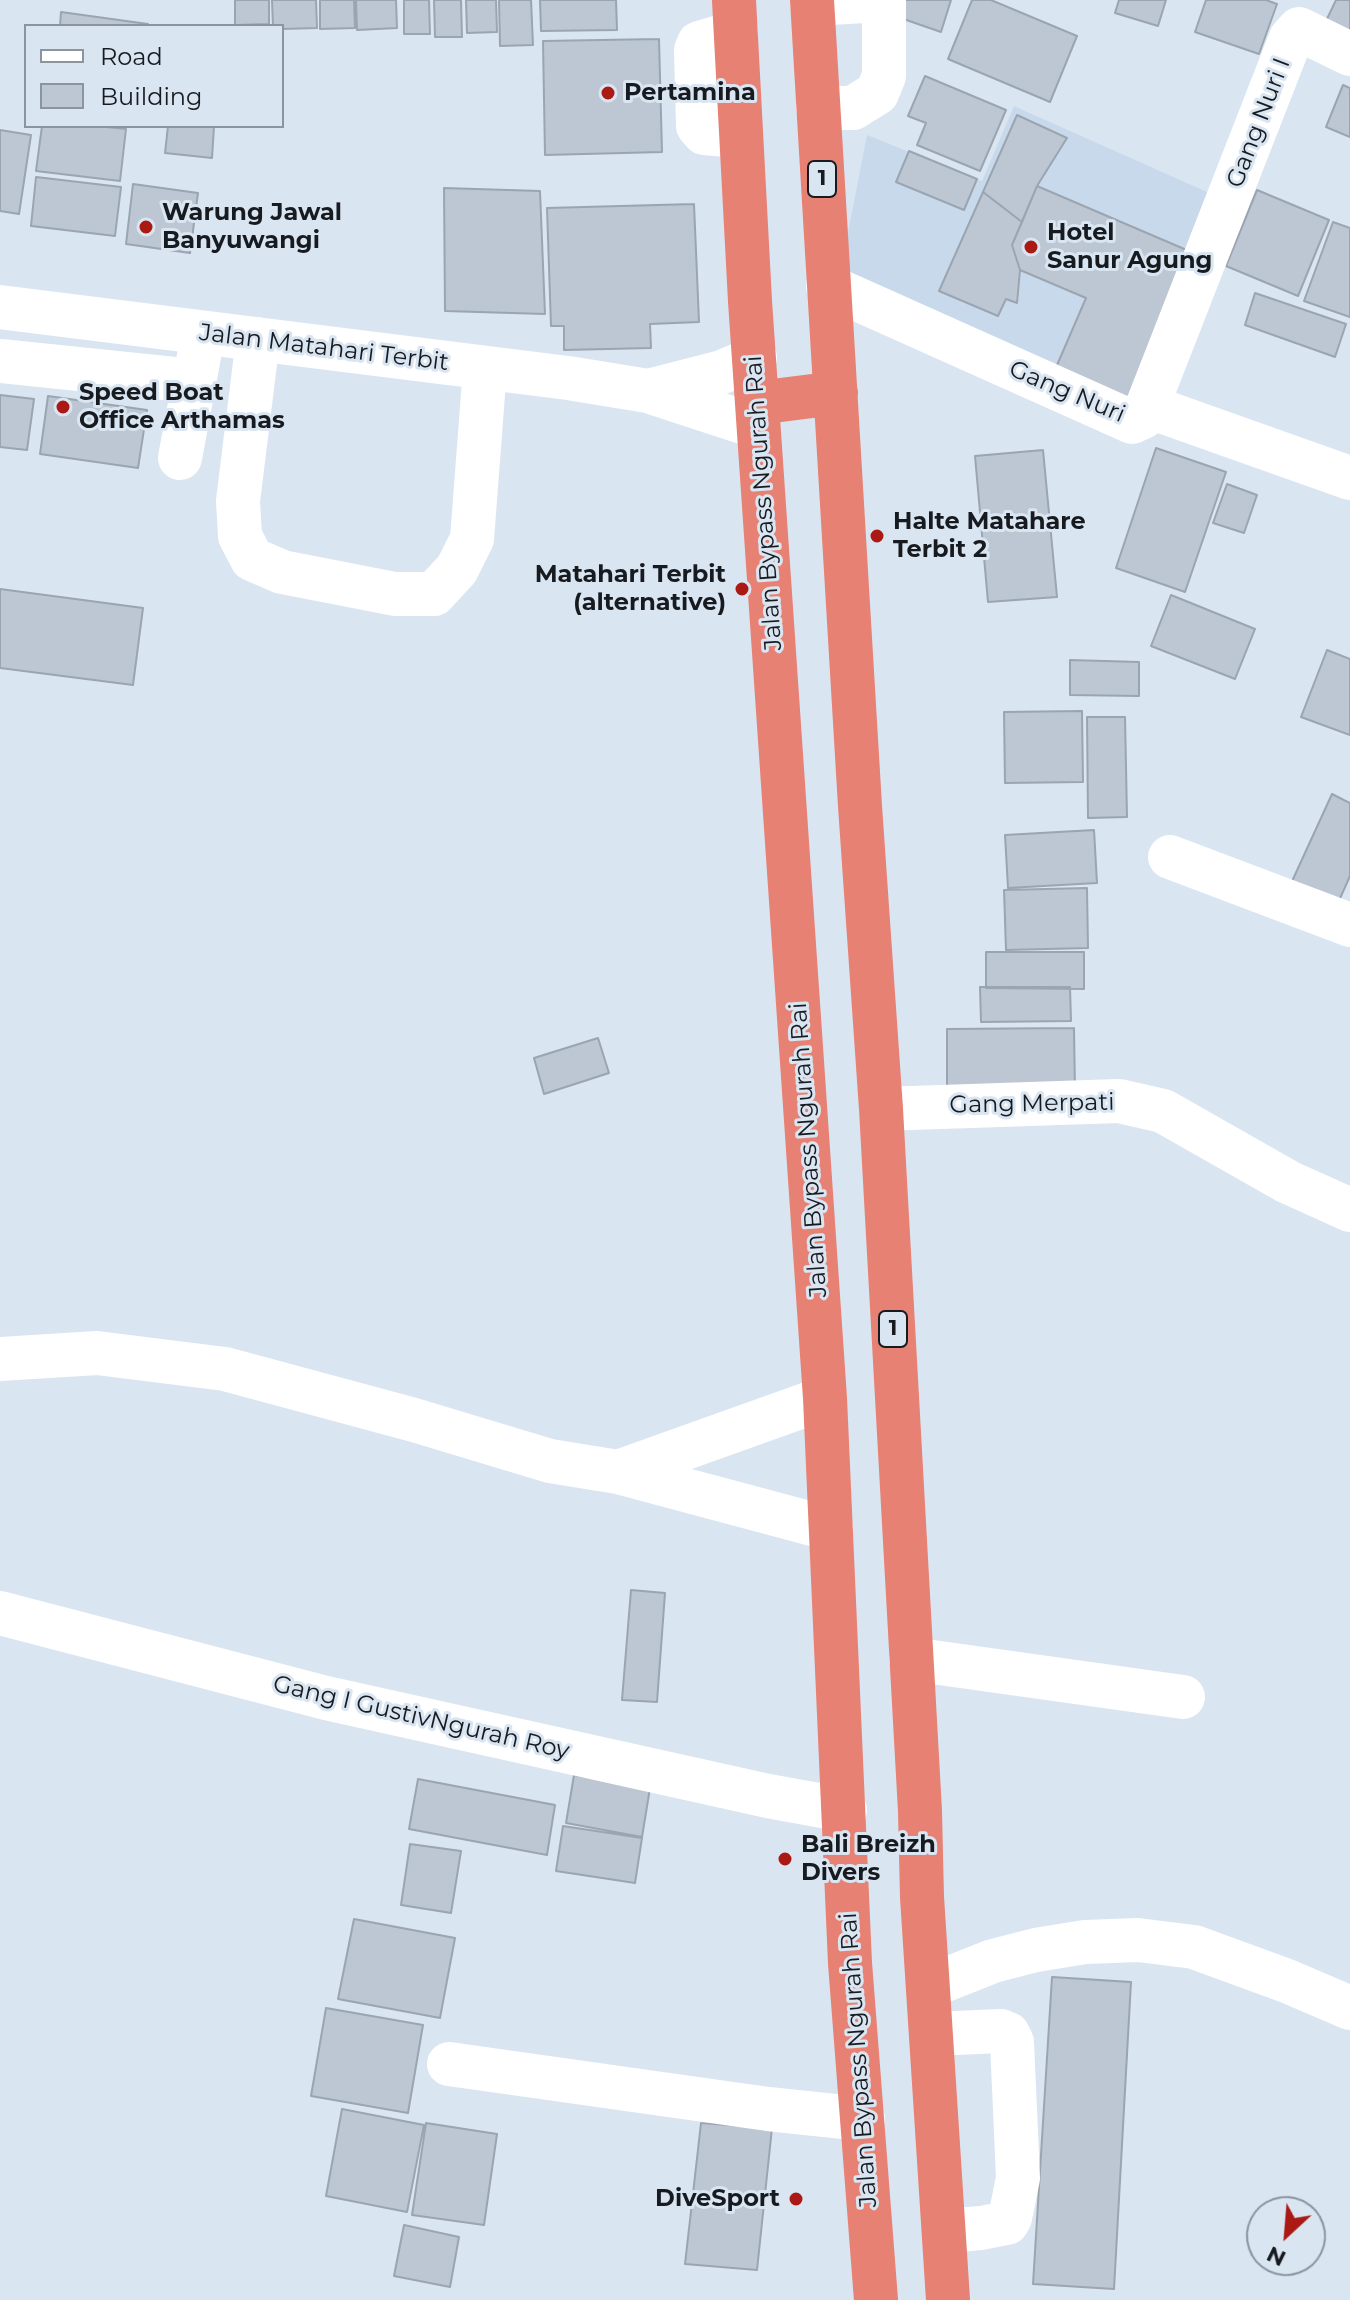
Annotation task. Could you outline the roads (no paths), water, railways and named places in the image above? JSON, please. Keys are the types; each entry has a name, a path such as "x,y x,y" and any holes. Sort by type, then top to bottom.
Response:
{"highway":[{"name":"1","path":"812,2 881,1109 920,1811 922,1897 948,2300"},
{"name":"Jalan Bypass Ngurah Rai","path":"735,16 758,415 825,1398 850,1963 876,2300"},
{"path":"758,415 836,393"}],"street":[{"path":"812,2 883,0 884,76 877,93 853,108 818,108"},
{"name":"Gang Nuri I","path":"1147,406 1291,38 1305,14 1350,54"},
{"name":"Gang Nuri","path":"828,286 1132,422 1143,417 1147,406 1350,478"},
{"name":"Jalan Matahari Terbit","path":"0,307 568,378 648,391 758,415"},
{"path":"180,458 202,333"},
{"path":"258,339 238,501 240,536 252,559 282,572 395,594 434,594 457,569 472,539 485,368"},
{"name":"Jalan Matahari Terbit","path":"648,391 722,372 755,358"},
{"path":"0,361 194,381"},
{"path":"1170,857 1350,925"},
{"name":"Gang Merpati","path":"881,1109 1119,1101 1163,1111 1288,1182 1350,1210"},
{"path":"0,1359 97,1353 225,1369 414,1420 550,1461 618,1472 831,1529"},
{"path":"618,1472 825,1398"},
{"name":"Gang I GustivNgurah Roy","path":"0,1613 326,1698 768,1796 845,1810"},
{"path":"911,1659 1183,1697"},
{"path":"930,1986 993,1961 1036,1950 1085,1942 1138,1940 1194,1947 1350,2008"},
{"path":"932,2034 1001,2031 1008,2034 1012,2042 1018,2178 1010,2218 1007,2223 945,2231"},
{"path":"449,2064 753,2107 863,2119"}],"place":[{"name":"Pertamina","path":"608,93"},
{"name":"Warung Jawal Banyuwangi","path":"146,227"},
{"name":"Hotel Sanur Agung","path":"1031,247"},
{"name":"Speed Boat Office Arthamas","path":"63,407"},
{"name":"Halte Matahare Terbit 2","path":"877,536"},
{"name":"Matahari Terbit (alternative)","path":"742,589"},
{"name":"Bali Breizh Divers","path":"785,1859"},
{"name":"DiveSport","path":"796,2199"}]}
